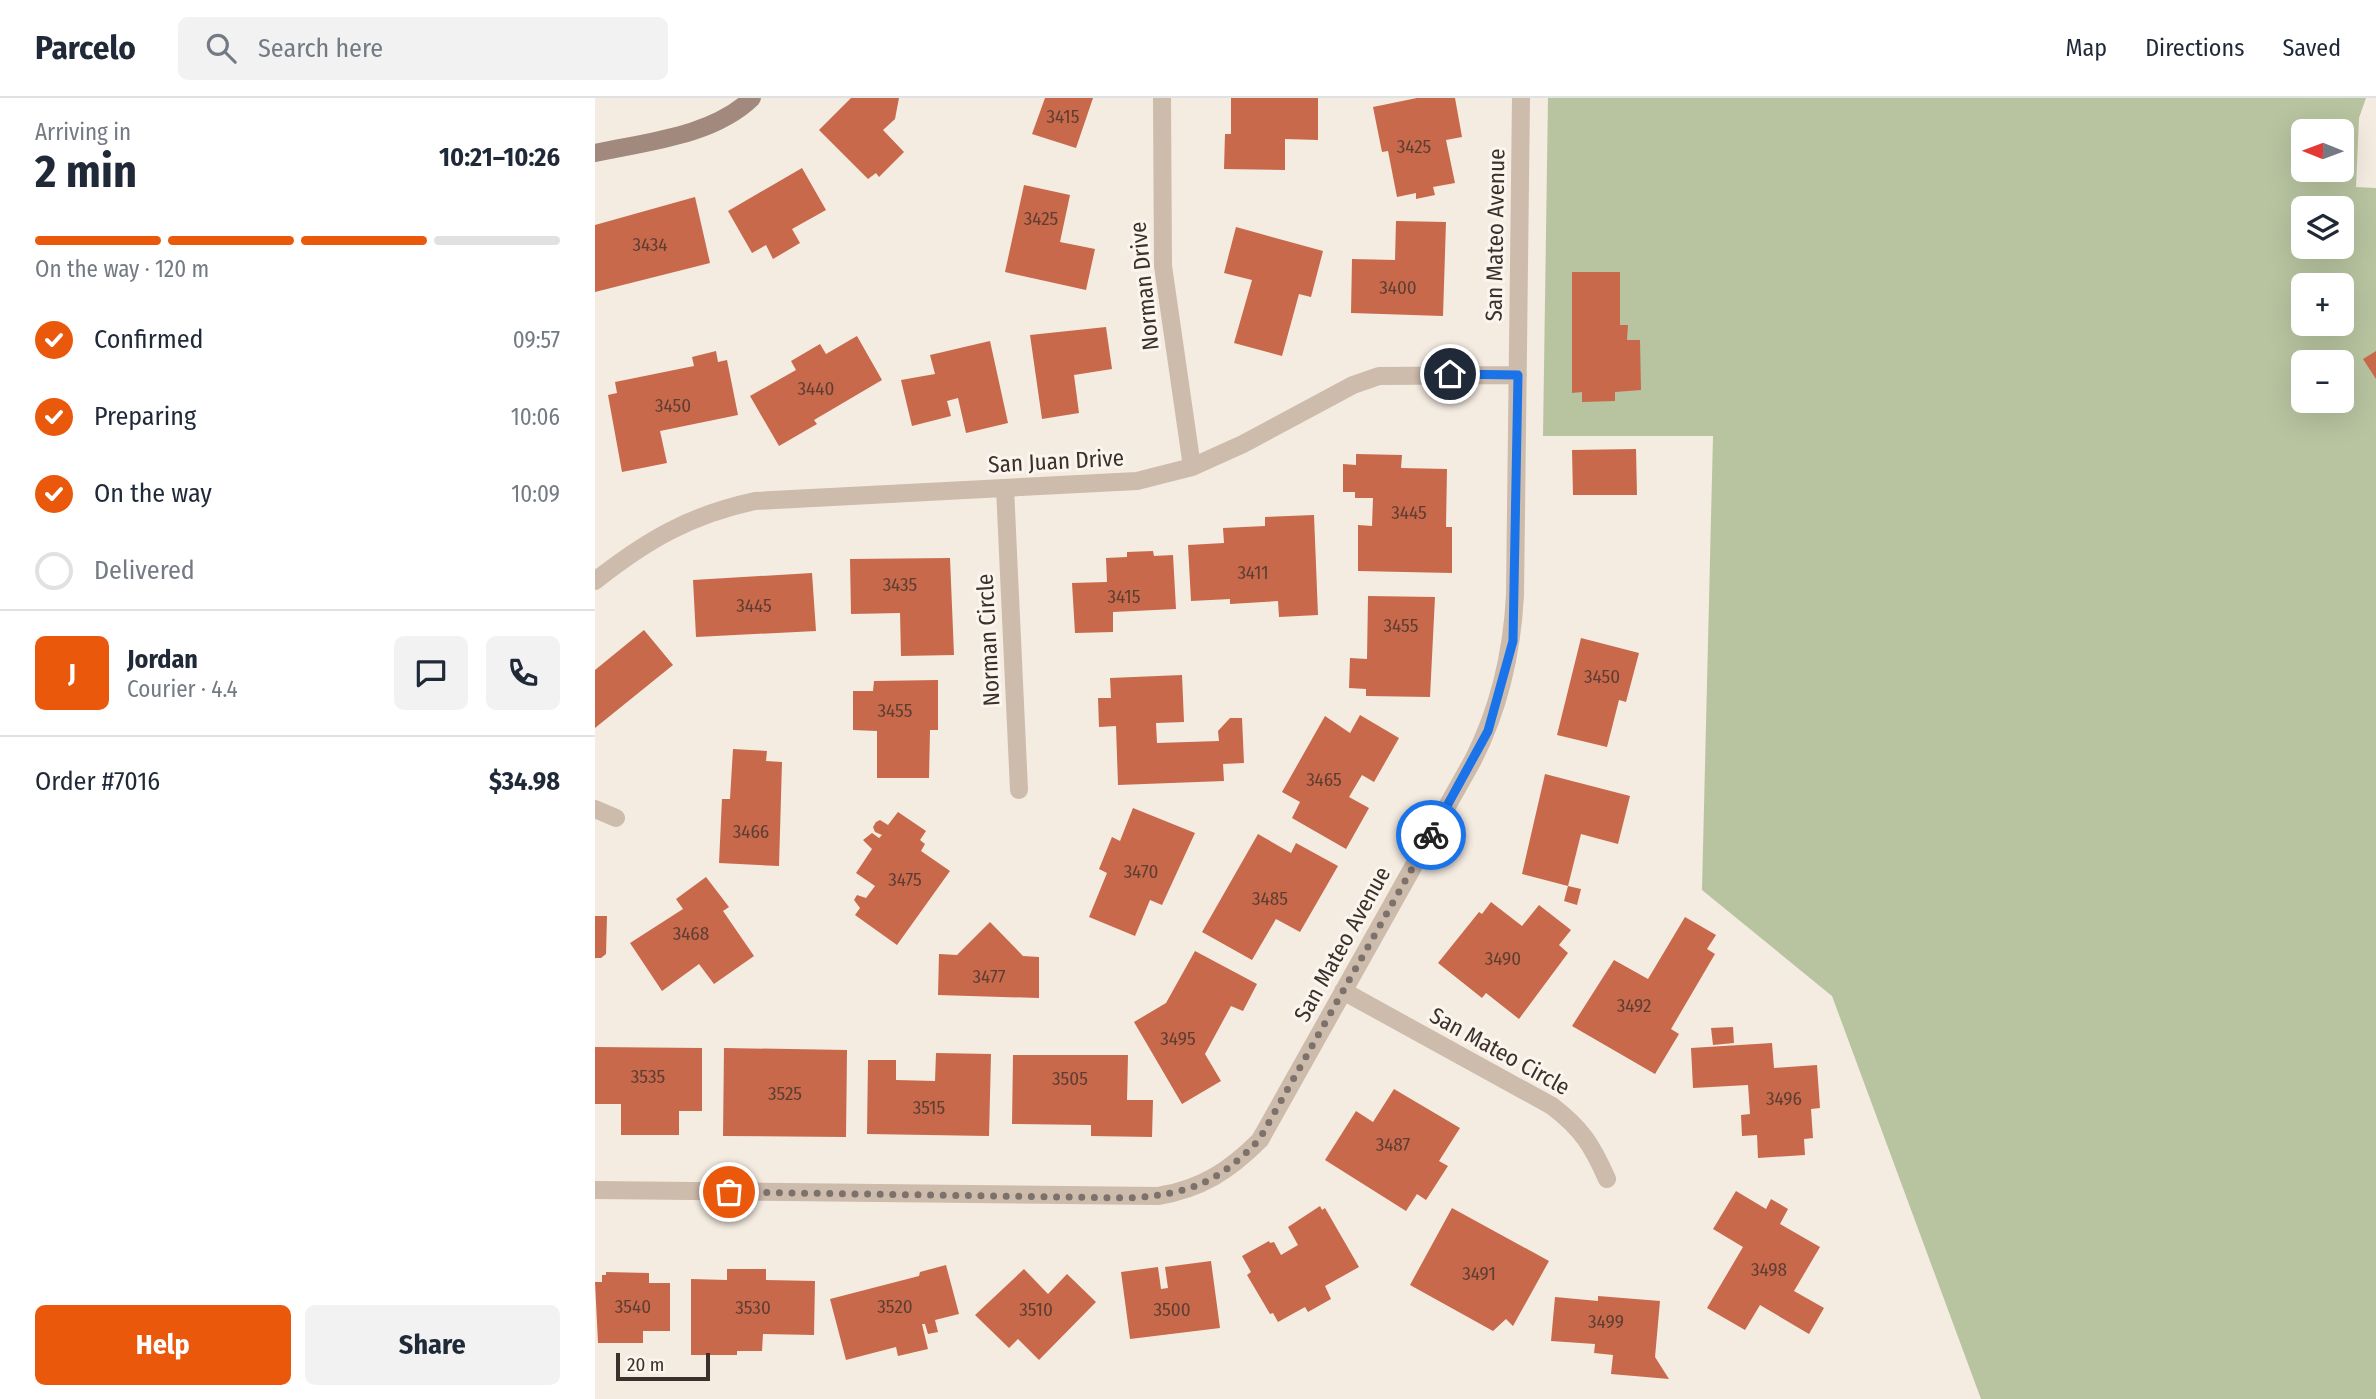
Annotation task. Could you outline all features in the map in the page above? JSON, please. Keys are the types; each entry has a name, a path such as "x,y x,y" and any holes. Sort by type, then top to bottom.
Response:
{"street":[{"path":"595,153 689,131 722,119 752,98"},
{"name":"Norman Drive","path":"1162,98 1163,266 1192,467"},
{"name":"San Mateo Avenue","path":"595,1190 1130,1198 1186,1191 1210,1181 1237,1163 1259,1140 1473,760 1488,731 1503,684 1513,641 1515,595 1521,98"},
{"name":"San Juan Drive","path":"595,581 655,537 686,521 723,508 755,501 1137,481 1192,467 1243,444 1353,386 1379,376 1518,375"},
{"name":"Norman Circle","path":"1005,488 1019,790"},
{"path":"595,810 616,818"},
{"name":"San Mateo Circle","path":"1343,992 1552,1106 1575,1123 1592,1145 1607,1179"}],"green space":[{"path":"1548,98 2366,98 2359,118 2356,187 2376,188 2376,1399 1981,1399 1832,996 1702,890 1713,436 1543,436"}],"building":[{"path":"851,98 899,98 895,119 883,130 904,152 879,177 876,173 868,179 819,130"},
{"path":"1045,98 1093,98 1076,148 1032,134"},
{"path":"1231,98 1318,98 1318,140 1285,139 1285,170 1224,169 1225,134 1231,134"},
{"path":"1417,98 1455,98 1462,137 1446,140 1455,183 1433,187 1435,195 1416,199 1416,193 1397,197 1388,151 1382,152 1373,107"},
{"path":"802,168 826,210 792,229 800,243 773,259 766,245 752,253 728,211"},
{"path":"1024,185 1070,195 1060,242 1095,249 1086,290 1005,272"},
{"path":"695,197 710,263 595,292 595,225"},
{"path":"1396,221 1446,222 1443,316 1351,313 1352,259 1395,260"},
{"path":"1236,227 1323,251 1311,297 1299,294 1282,356 1234,343 1252,280 1224,273"},
{"path":"1572,272 1620,272 1620,325 1628,325 1627,340 1640,340 1641,390 1615,392 1615,401 1582,402 1582,392 1572,393"},
{"path":"1106,327 1112,369 1074,375 1079,413 1042,419 1030,335"},
{"path":"857,336 882,380 814,420 817,424 779,446 750,396 796,370 791,361 820,344 826,354"},
{"path":"990,341 1008,423 966,433 958,398 947,401 951,416 912,426 901,380 935,374 930,355"},
{"path":"716,351 718,362 727,360 738,415 660,431 667,463 622,472 608,395 617,393 615,382 694,366 692,357"},
{"path":"2376,351 2376,379 2363,359"},
{"path":"1636,449 1637,495 1573,495 1572,450"},
{"path":"1356,454 1402,455 1401,468 1447,469 1446,527 1452,527 1452,573 1358,571 1358,525 1372,526 1373,498 1355,498 1355,492 1343,492 1343,464 1356,465"},
{"path":"1314,515 1318,615 1279,617 1278,601 1230,604 1230,599 1191,601 1188,545 1224,543 1223,528 1265,526 1265,517"},
{"path":"1153,551 1154,556 1173,555 1176,609 1113,612 1113,632 1075,633 1072,583 1107,582 1106,558 1127,557 1127,552"},
{"path":"950,558 954,655 901,656 900,613 851,614 850,559"},
{"path":"812,573 816,631 696,637 693,580"},
{"path":"1368,596 1435,597 1430,697 1366,696 1366,689 1349,688 1350,658 1367,659"},
{"path":"644,630 673,665 595,728 595,670"},
{"path":"1581,638 1639,653 1626,702 1619,700 1607,747 1557,735"},
{"path":"1182,675 1184,722 1156,723 1157,743 1219,741 1218,731 1230,718 1242,718 1244,763 1223,764 1224,781 1118,785 1116,726 1099,727 1098,698 1111,698 1110,678"},
{"path":"938,680 938,730 930,730 929,778 877,778 877,731 853,730 853,691 873,691 874,681"},
{"path":"1360,715 1399,738 1374,782 1362,775 1349,797 1369,808 1346,849 1292,818 1300,802 1282,792 1325,716 1350,733"},
{"path":"733,749 767,751 766,761 782,762 779,866 719,863 722,799 730,799"},
{"path":"1545,774 1630,796 1618,844 1581,834 1568,886 1522,874"},
{"path":"1133,808 1195,833 1162,905 1150,900 1135,936 1089,917 1107,873 1099,869 1112,837 1120,841"},
{"path":"898,812 926,831 920,840 925,844 921,851 950,871 897,945 855,915 860,908 854,900 857,895 866,898 875,886 856,873 872,849 863,840 872,833 879,838 882,835 875,832 873,827 876,822 880,820 888,825"},
{"path":"1258,834 1291,853 1296,843 1338,866 1300,932 1276,919 1252,960 1202,932"},
{"path":"706,877 729,907 723,911 754,956 714,984 699,964 662,991 630,943 683,909 676,899"},
{"path":"1568,886 1581,889 1577,905 1564,901"},
{"path":"1491,902 1522,926 1539,905 1571,930 1559,945 1568,953 1519,1019 1486,993 1482,998 1438,963 1479,912 1482,914"},
{"path":"595,916 607,916 606,954 601,958 595,958"},
{"path":"1685,917 1716,935 1707,949 1715,954 1671,1029 1679,1034 1655,1074 1572,1026 1614,960 1648,979"},
{"path":"990,922 1023,956 1039,957 1039,998 938,995 939,954 957,955"},
{"path":"1195,951 1257,984 1243,1011 1231,1006 1205,1054 1221,1081 1182,1104 1134,1022 1166,1003"},
{"path":"1733,1027 1734,1043 1713,1045 1711,1028"},
{"path":"1772,1043 1774,1068 1817,1065 1820,1108 1811,1109 1813,1138 1804,1139 1805,1155 1758,1158 1757,1135 1742,1136 1741,1115 1750,1114 1748,1085 1693,1088 1691,1048"},
{"path":"595,1047 702,1048 702,1111 679,1111 679,1135 621,1135 621,1104 595,1104"},
{"path":"724,1048 847,1050 846,1137 723,1136"},
{"path":"936,1053 991,1054 989,1136 867,1134 868,1060 896,1060 896,1080 935,1081"},
{"path":"1013,1055 1128,1055 1127,1100 1153,1100 1152,1137 1091,1136 1091,1125 1012,1124"},
{"path":"1394,1089 1460,1128 1439,1161 1448,1166 1426,1200 1417,1194 1406,1211 1325,1160 1356,1111 1373,1122"},
{"path":"1736,1191 1766,1209 1771,1199 1788,1209 1780,1224 1820,1247 1794,1291 1824,1308 1809,1334 1760,1305 1745,1330 1707,1308 1743,1247 1713,1229"},
{"path":"1320,1206 1322,1210 1325,1208 1359,1267 1325,1286 1331,1299 1308,1312 1305,1307 1278,1322 1273,1313 1270,1314 1247,1275 1251,1272 1242,1256 1269,1241 1274,1242 1281,1255 1298,1245 1288,1227"},
{"path":"1452,1208 1549,1261 1513,1326 1506,1319 1493,1331 1410,1285"},
{"path":"1211,1261 1220,1328 1130,1339 1121,1272 1158,1267 1161,1289 1168,1288 1165,1267"},
{"path":"946,1265 959,1314 935,1320 938,1332 928,1334 925,1324 922,1324 928,1349 898,1356 896,1347 846,1360 830,1299 919,1276 920,1272"},
{"path":"727,1269 766,1269 766,1280 815,1281 814,1335 763,1334 762,1351 737,1351 737,1355 691,1355 691,1279 727,1280"},
{"path":"1024,1269 1048,1294 1067,1274 1096,1302 1039,1360 1018,1339 1009,1348 975,1315"},
{"path":"606,1272 649,1273 649,1283 670,1283 670,1331 643,1331 643,1343 598,1343 595,1282 602,1282 602,1275 606,1275"},
{"path":"1598,1296 1660,1301 1655,1357 1669,1379 1611,1374 1613,1355 1594,1353 1595,1344 1551,1341 1555,1297 1598,1301"}],"way so far":[{"path":"729,1192 1130,1198 1186,1191 1210,1181 1237,1163 1259,1140 1431,835"}],"route":[{"path":"1431,835 1488,731 1513,641 1515,595 1518,375 1450,374"}]}
